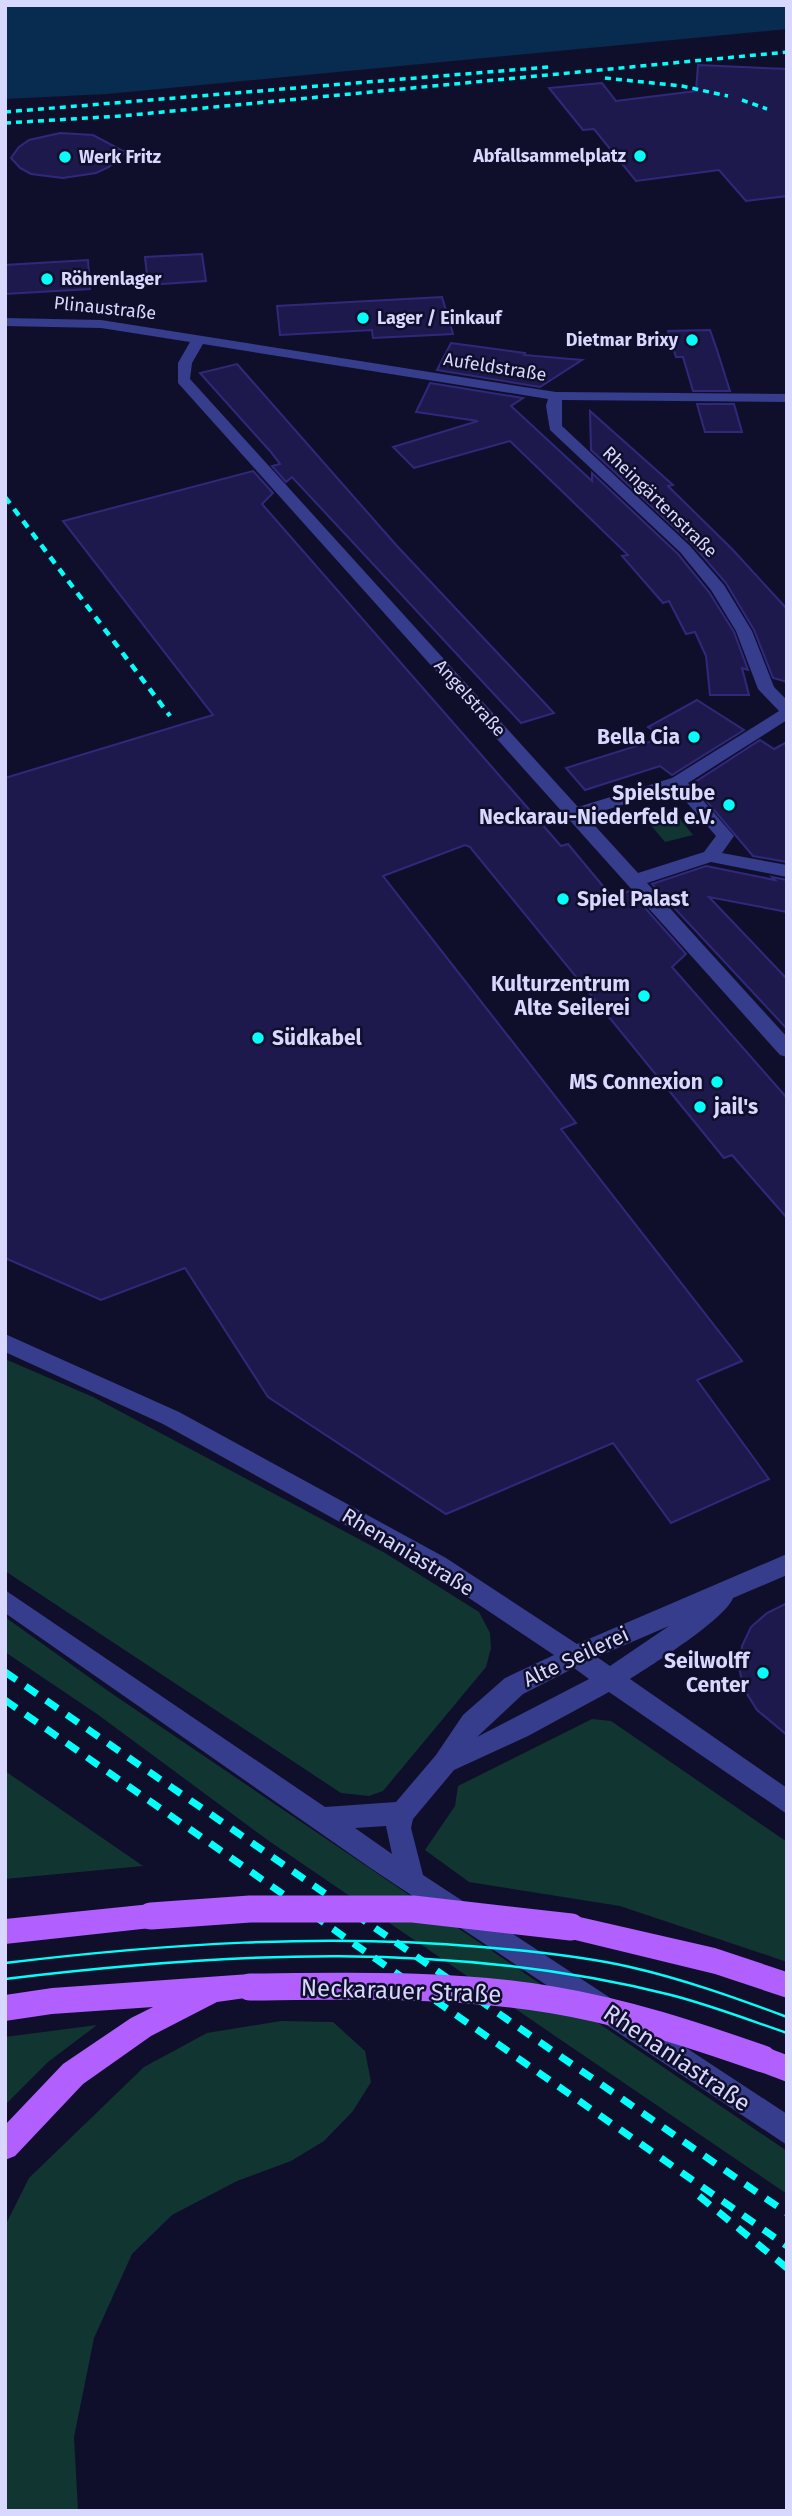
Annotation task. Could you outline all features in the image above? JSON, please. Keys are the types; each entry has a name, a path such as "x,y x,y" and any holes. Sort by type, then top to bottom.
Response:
{"main road":[{"path":"5,1932 151,1916 250,1909 413,1909 571,1927 715,1961 787,1986"},
{"name":"Neckarauer Straße","path":"5,2008 52,2001 218,1988 360,1986 454,1989 554,2000 701,2037 775,2064"},
{"path":"5,2146 72,2074 141,2027 218,1988"}],"street":[{"name":"Plinaustraße","path":"5,322 79,322 199,340"},
{"name":"Aufeldstraße","path":"199,340 556,396 787,398"},
{"name":"Angelstraße","path":"199,340 185,360 183,380 787,1050"},
{"name":"Rheingärtenstraße","path":"556,396 553,406 555,427 685,549 718,588 744,631 766,689 787,711"},
{"path":"575,814 678,782 787,711"},
{"path":"678,782 725,836 710,856"},
{"path":"633,881 710,856 787,872"},
{"name":"Rhenaniastraße","path":"5,1342 183,1424 438,1565 613,1681 787,1803"},
{"name":"Alte Seilerei","path":"402,1813 445,1762 472,1723 514,1686 575,1656 787,1564"},
{"name":"Alte Seilerei","path":"445,1762 613,1681 673,1640 733,1589"},
{"name":"Rhenaniastraße","path":"5,1600 412,1880 787,2132"},
{"path":"324,1819 402,1813 398,1828 412,1880"}],"green space":[{"path":"672,809 693,835 665,842 644,817"},
{"path":"5,1359 93,1397 385,1553 479,1612 490,1633 491,1648 486,1667 383,1791 369,1796 341,1793 5,1571"},
{"path":"5,1617 111,1693 787,2151 787,2194 269,1841 97,1714 5,1652"},
{"path":"592,1719 611,1721 787,1842 787,1962 620,1906 469,1882 425,1850 455,1806 458,1786"},
{"path":"5,1771 143,1866 5,1879"},
{"path":"281,2021 333,2022 365,2051 371,2082 353,2111 324,2141 291,2161 237,2181 172,2215 132,2254 94,2338 74,2437 78,2511 5,2511 5,2226 29,2178 144,2067 207,2033"},
{"path":"97,2025 48,2062 5,2105 5,2037"}],"water":[{"path":"5,5 787,5 787,29 107,94 5,99"}],"building":[{"path":"698,65 787,69 787,196 746,201 719,170 636,181 594,129 583,130 549,88 602,83 616,101 696,91"},
{"name":"Werk Fritz","path":"60,133 93,135 125,152 109,167 96,173 63,178 31,174 20,168 11,158 19,147 29,140"},
{"path":"202,254 206,281 148,285 145,257"},
{"name":"Röhrenlager","path":"88,260 90,289 5,294 5,265"},
{"name":"Lager / Einkauf","path":"442,297 453,334 373,338 372,330 280,335 277,306"},
{"path":"710,330 730,391 693,391 683,357 676,357 668,331"},
{"path":"451,343 525,353 524,355 582,360 540,387 437,370"},
{"path":"237,364 397,546 554,713 521,723 292,477 286,482 272,466 280,464 270,451 200,373"},
{"path":"430,383 523,398 511,406 592,481 592,473 678,554 709,592 734,632 748,670 742,668 749,695 710,695 706,656 695,632 686,634 669,601 663,603 622,556 628,555 510,441 414,468 393,447 478,421 416,412"},
{"path":"697,404 734,404 742,432 705,432"},
{"path":"590,411 673,485 668,486 733,550 787,609 787,682 773,678 754,630 726,583 692,544 591,450"},
{"name":"Südkabel","path":"253,471 273,493 262,504 561,846 568,844 612,897 630,891 686,954 672,967 787,1098 787,1218 732,1155 724,1158 470,847 465,845 383,876 576,1123 561,1129 742,1361 697,1380 769,1479 671,1523 613,1443 446,1514 268,1397 185,1268 101,1300 5,1258 5,778 213,715 63,521"},
{"path":"697,700 744,730 672,775 660,766 585,790 566,768 665,737 648,727"},
{"path":"760,740 774,749 787,742 787,862 753,856 692,784"},
{"path":"706,866 787,880 787,912 709,897 787,979 787,1029 652,884"},
{"name":"Seilwolff Center","path":"787,1603 787,1735 757,1710 744,1689 739,1668 742,1646 751,1627 767,1613"}],"tram line":[{"path":"5,1963 184,1946 303,1941 482,1947 556,1954 630,1967 690,1983 787,2017"},
{"path":"5,1979 172,1962 339,1956 423,1959 589,1977 686,1999 787,2033"}],"railway":[{"path":"5,123 121,116 787,52"},
{"path":"5,112 549,67"},
{"path":"605,78 682,86 728,96"},
{"path":"742,100 767,109"},
{"path":"5,497 170,716"},
{"path":"5,1672 787,2213"},
{"path":"5,1700 787,2246"},
{"path":"699,2196 787,2268"}],"place":[{"name":"Abfallsammelplatz","path":"640,156"},
{"name":"Werk Fritz","path":"65,157"},
{"name":"Röhrenlager","path":"47,279"},
{"name":"Lager / Einkauf","path":"363,318"},
{"name":"Dietmar Brixy","path":"692,340"},
{"name":"Bella Cia","path":"694,737"},
{"name":"Spielstube Neckarau-Niederfeld e.V.","path":"729,805"},
{"name":"Spiel Palast","path":"563,899"},
{"name":"Kulturzentrum Alte Seilerei","path":"644,996"},
{"name":"Südkabel","path":"258,1038"},
{"name":"MS Connexion","path":"717,1082"},
{"name":"jail's","path":"700,1107"},
{"name":"Seilwolff Center","path":"763,1673"}]}
